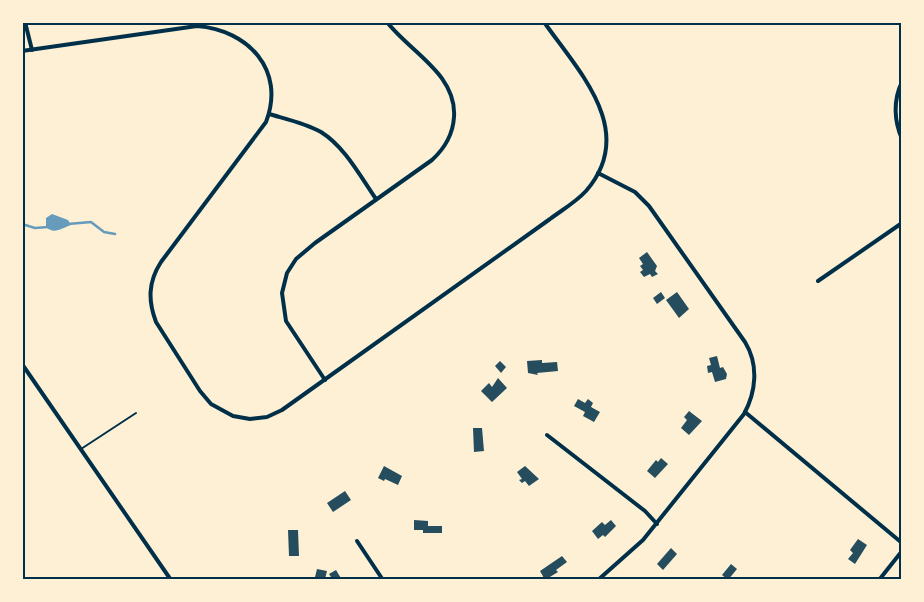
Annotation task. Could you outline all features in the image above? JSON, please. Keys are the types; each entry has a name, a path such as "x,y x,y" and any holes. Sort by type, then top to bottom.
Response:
{"street":[{"path":"25,22 32,50"},
{"path":"326,380 286,321 282,305 283,284 291,266 301,254 438,155 449,138 454,122 454,105 445,82 387,22"},
{"path":"22,51 197,24 226,32 254,52 268,71 271,83 269,114 261,130 157,267 150,291 152,311 156,322 205,398 222,411 233,416 258,418 275,414 326,380 582,196 598,174 607,142 602,109 591,89 544,22"},
{"path":"902,82 895,108 897,128 902,140"},
{"path":"269,114 311,127 331,140 340,148 376,199"},
{"path":"598,174 643,198 748,346 753,362 755,379 745,412 657,524 621,562 598,580"},
{"path":"818,281 902,223"},
{"path":"22,364 171,580"},
{"path":"745,412 902,543"},
{"path":"547,434 645,511 657,524"},
{"path":"357,541 383,580"},
{"path":"879,580 902,551"}],"lane":[{"path":"81,449 136,413"}],"water":[{"path":"52,214 68,220 71,225 58,230 49,229 46,227 46,218"}],"building":[{"path":"647,252 657,266 655,271 658,274 652,277 650,274 644,277 640,272 643,270 640,266 643,264 639,258"},
{"path":"661,292 665,298 657,304 653,298"},
{"path":"677,292 689,309 679,318 666,300"},
{"path":"717,356 720,368 723,367 727,374 726,379 715,382 712,372 708,373 707,366 711,365 709,358"},
{"path":"542,360 542,363 557,362 558,371 537,373 538,375 528,373 527,361"},
{"path":"500,361 506,367 501,373 495,366"},
{"path":"498,378 507,388 492,402 481,391 489,383 492,387"},
{"path":"578,399 585,403 588,399 593,403 591,407 600,412 594,422 583,416 585,412 574,406"},
{"path":"689,411 702,421 689,435 681,428 687,420 684,417"},
{"path":"473,428 482,428 484,451 474,452"},
{"path":"661,458 668,464 655,478 647,471 656,460 658,462"},
{"path":"384,466 402,476 398,485 378,478"},
{"path":"525,466 539,479 529,486 525,481 522,483 519,480 522,479 517,472"},
{"path":"345,491 351,500 333,512 327,503"},
{"path":"414,520 428,521 428,526 442,526 442,533 423,533 423,530 414,530"},
{"path":"611,520 616,526 605,537 603,535 598,539 592,531 602,522 605,525"},
{"path":"288,530 298,530 299,556 289,556"},
{"path":"858,539 867,545 855,564 848,559 853,553 850,550"},
{"path":"671,548 677,554 663,570 657,564"},
{"path":"562,556 567,562 556,570 558,572 545,580 540,571"},
{"path":"731,564 737,569 728,580 722,575"},
{"path":"317,569 327,571 325,579 315,577"},
{"path":"336,570 342,580 333,580 329,574"}],"waterway":[{"path":"68,224 91,222 104,232 115,234"},
{"path":"22,224 35,228 48,227"}]}
